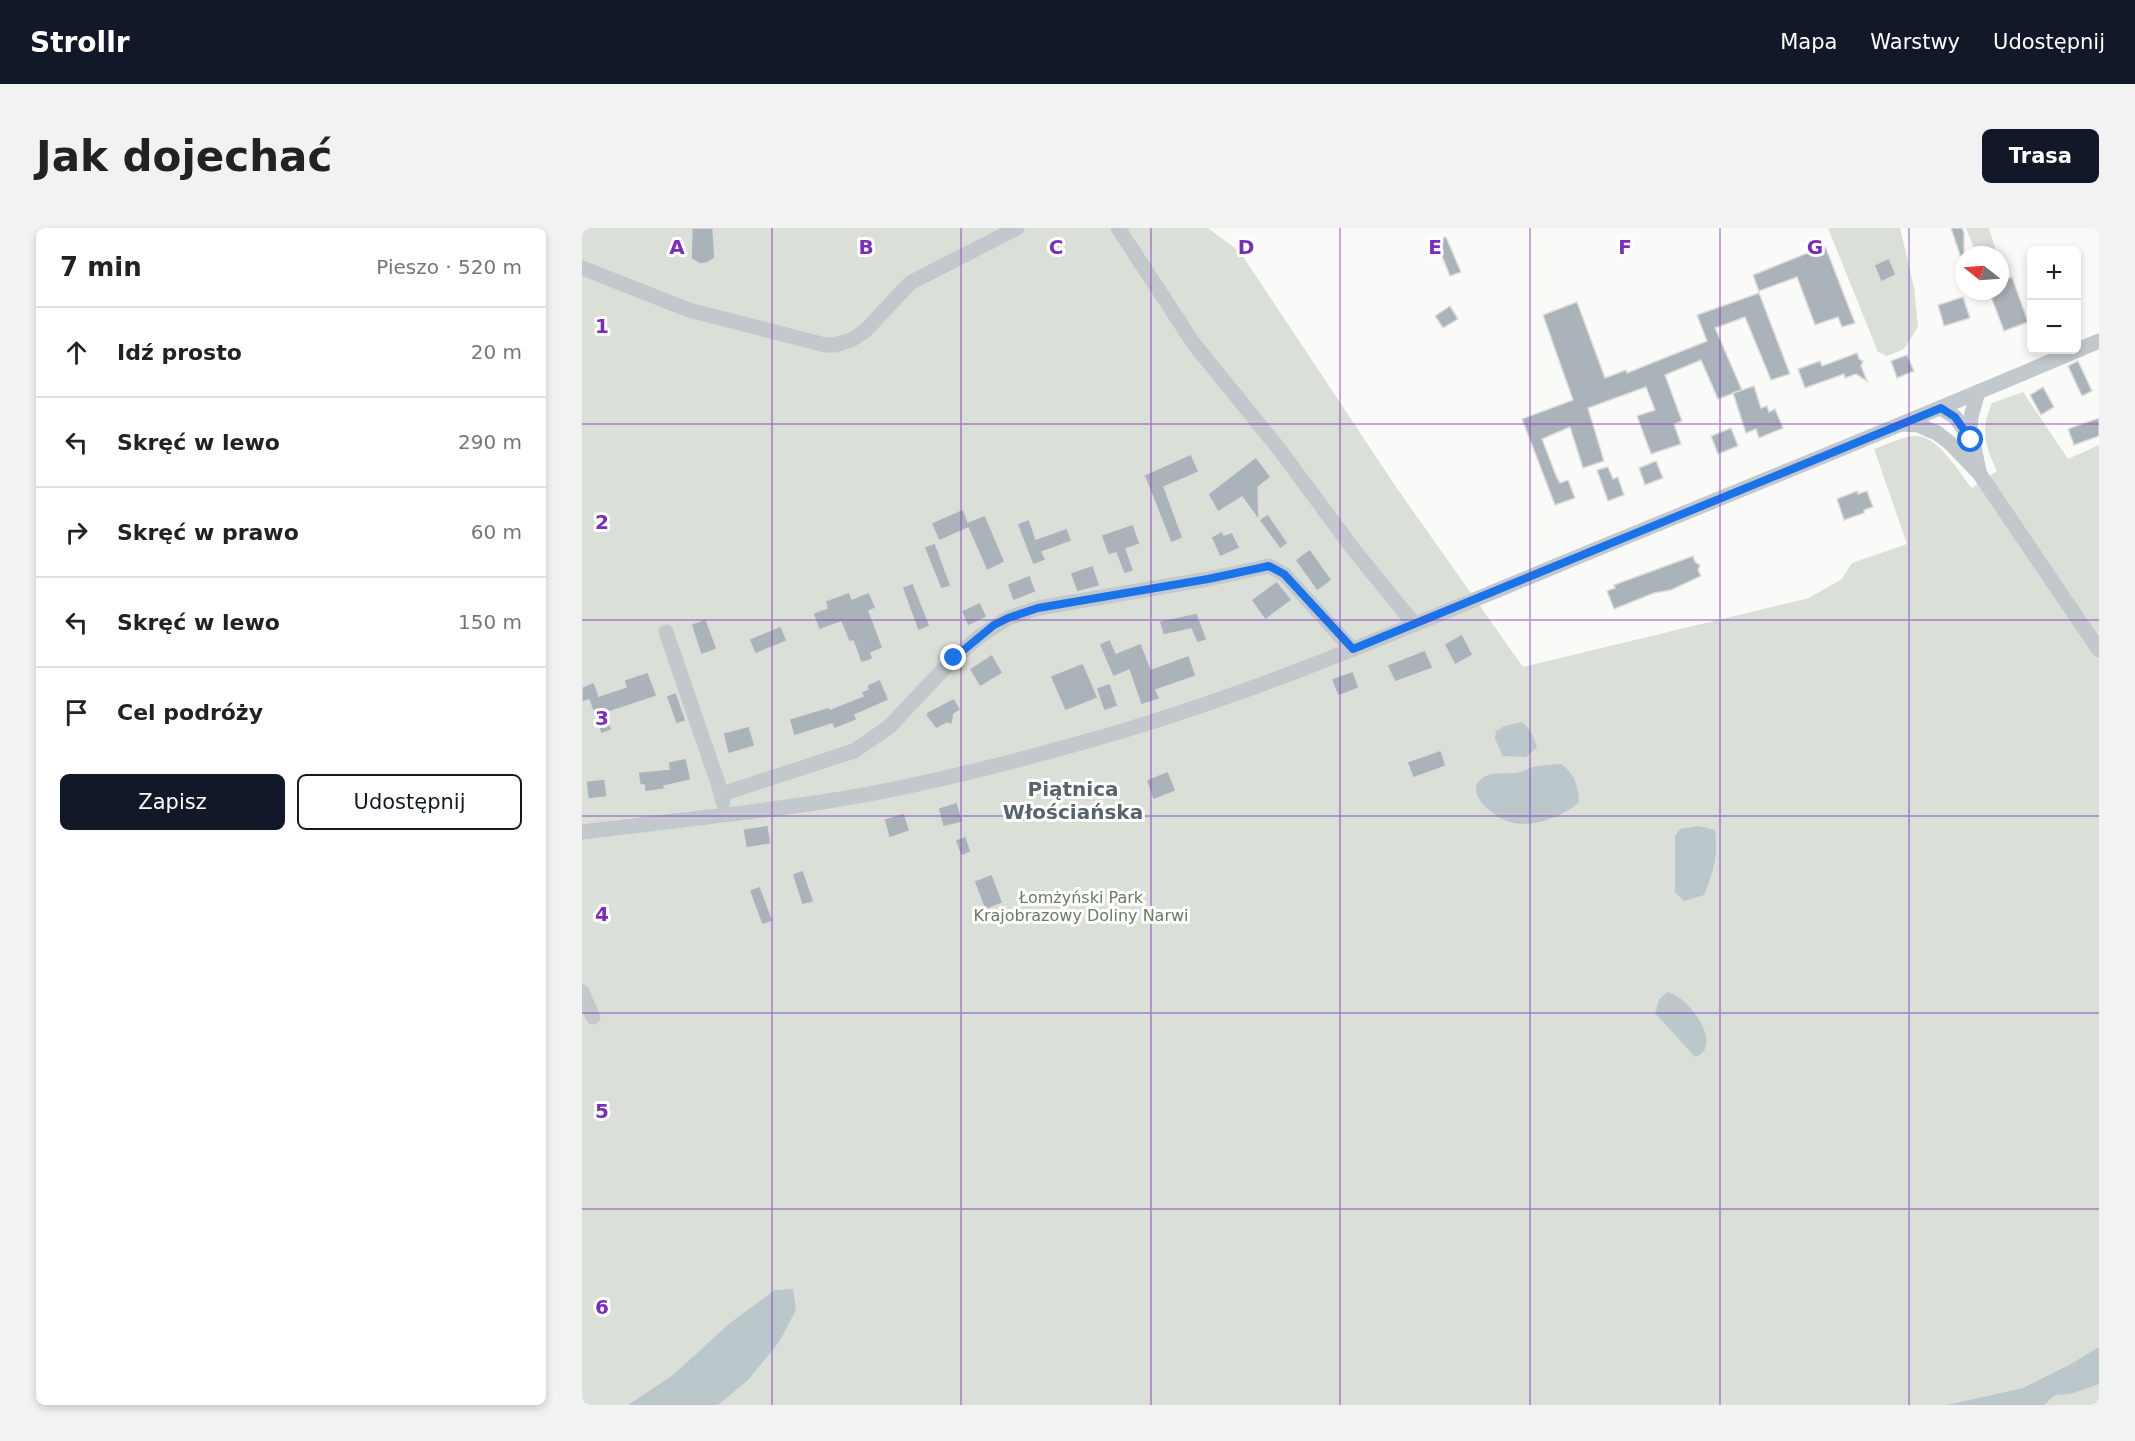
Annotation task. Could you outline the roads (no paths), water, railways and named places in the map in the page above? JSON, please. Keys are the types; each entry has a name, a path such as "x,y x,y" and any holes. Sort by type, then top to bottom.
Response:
{"street":[{"path":"582,268 689,310 825,345 835,345 851,340 865,331 910,283 1017,228"},
{"path":"1118,228 1194,344 1276,445 1354,550 1414,624"},
{"path":"582,832 823,802 888,789 1072,745 1192,710 1830,462 1903,423 2099,341"},
{"path":"1978,392 1970,422 1971,440 1979,473"},
{"path":"1941,408 1955,417 1971,440"},
{"path":"1941,408 1944,429 1950,444"},
{"path":"1903,423 1925,427 1950,444 1979,473 2099,650"},
{"path":"722,794 854,752 889,728 954,658 980,636 1008,618 1038,608 1208,579 1269,566 1284,574 1353,649"},
{"path":"666,632 722,794 726,814"},
{"path":"582,992 593,1017"}],"district":[{"name":"Piątnica Włościańska","path":"1073,800"}],"park label":[{"name":"Łomżyński Park Krajobrazowy Doliny Narwi","path":"1081,906"}]}
